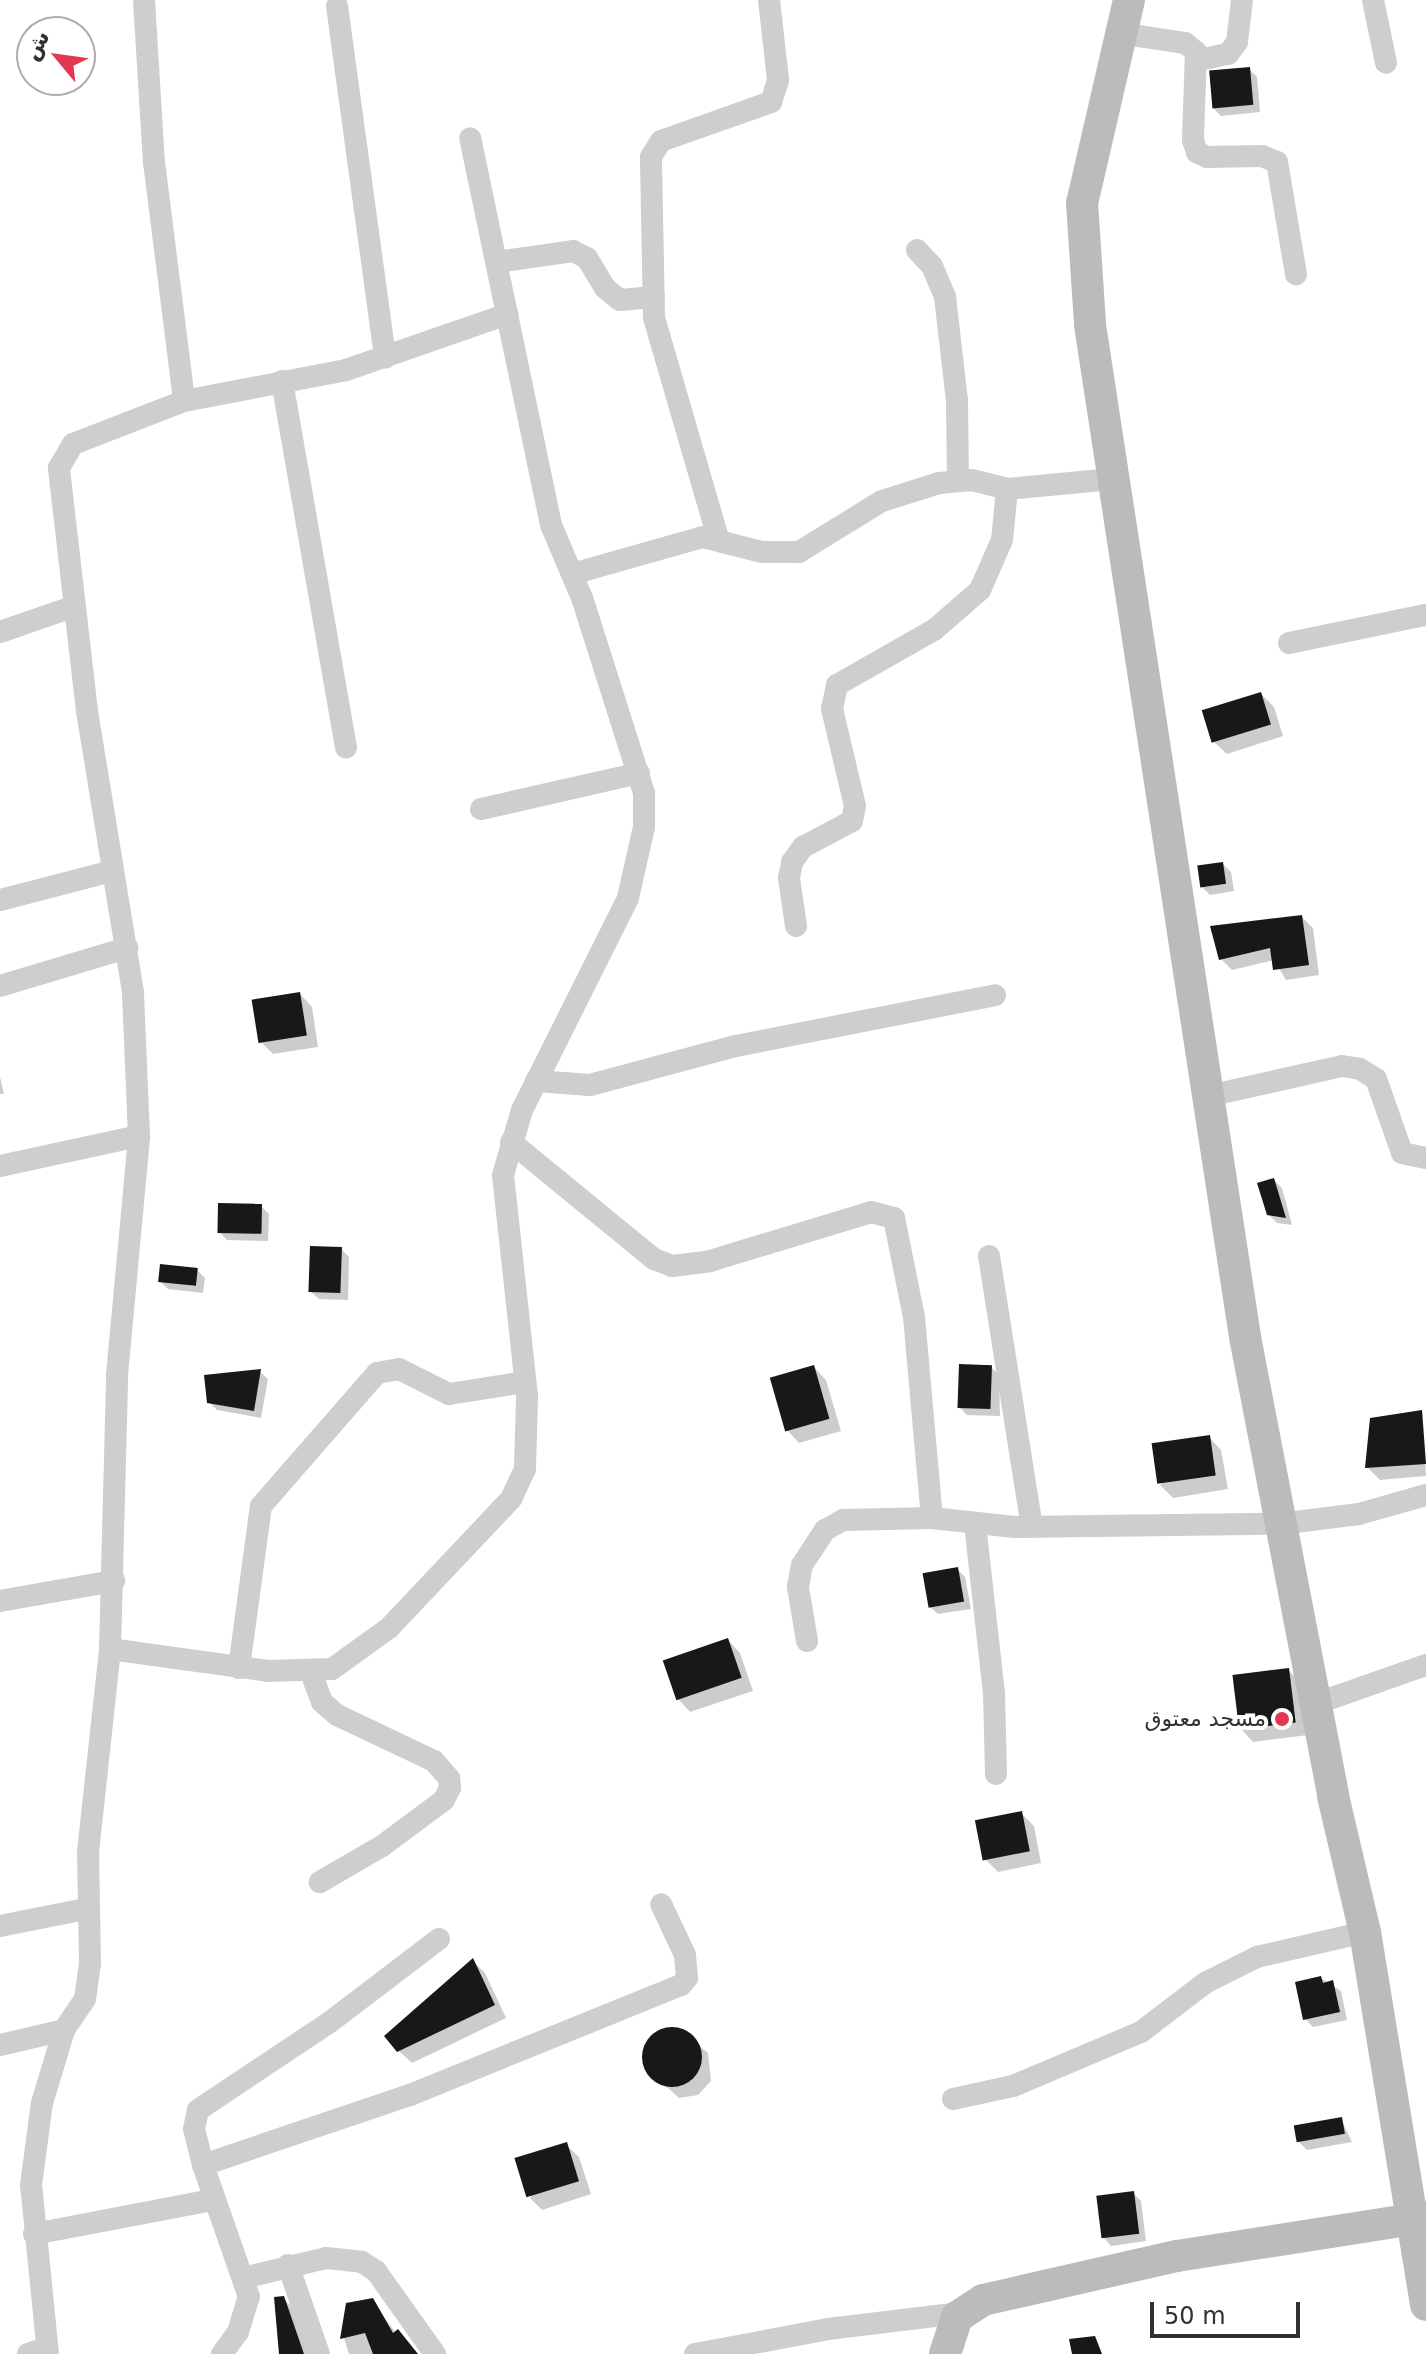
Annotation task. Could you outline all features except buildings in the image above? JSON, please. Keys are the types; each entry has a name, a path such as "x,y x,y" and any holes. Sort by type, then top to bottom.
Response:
{"street":[{"path":"144,0 152,136 184,401"},
{"path":"718,538 654,317 654,149 674,136 771,102 778,80 769,0"},
{"path":"1129,0 1119,33 1081,223 1113,479 1208,1096 1279,1524 1365,1932 1421,2218 1426,2305"},
{"path":"1199,60 1228,54 1237,42 1242,0"},
{"path":"1373,0 1386,63"},
{"path":"337,6 385,358"},
{"path":"1119,33 1185,43 1199,60 1194,147 1207,157 1262,156 1277,162 1296,274"},
{"path":"110,1649 239,1668 311,1673 332,1669 372,1643 511,1499 528,1452 525,1382 503,1175 511,1142 536,1081 628,898 644,827 639,773 572,574 551,525 470,138"},
{"path":"917,250 932,266 945,297 957,401 958,480"},
{"path":"497,262 573,251 587,258 605,288 620,300 654,297"},
{"path":"41,2352 31,2185 36,2136 64,2030 85,1999 90,1964 85,1909 114,1581 117,1360 139,1136 137,1039 127,948 112,871 59,468 64,453 87,437 184,401 385,358 508,314"},
{"path":"282,381 346,747"},
{"path":"572,574 694,539 718,538 762,552 799,552 882,501 958,480 1007,489 1113,479"},
{"path":"796,926 789,878 792,862 803,847 852,821 855,806 832,709 837,685 934,630 980,590 1002,540 1007,489"},
{"path":"0,632 75,606"},
{"path":"1289,643 1426,615"},
{"path":"481,809 639,773"},
{"path":"0,900 112,871"},
{"path":"0,986 127,948"},
{"path":"536,1081 590,1085 736,1046 995,995"},
{"path":"1208,1096 1342,1066 1360,1069 1376,1079 1402,1153 1426,1158"},
{"path":"0,1166 139,1136"},
{"path":"511,1142 654,1259 672,1266 710,1261 871,1212 894,1218 914,1317 932,1518"},
{"path":"989,1256 1032,1527"},
{"path":"239,1668 261,1506 377,1373 399,1369 449,1394 525,1382"},
{"path":"807,1641 798,1587 802,1565 825,1530 864,1517 932,1518 1032,1527 1279,1524 1359,1514 1426,1495"},
{"path":"975,1524 994,1693 996,1774"},
{"path":"0,1601 114,1581"},
{"path":"1315,1704 1426,1665"},
{"path":"311,1673 322,1702 337,1715 434,1761 449,1778 450,1788 444,1800 382,1846 320,1882"},
{"path":"203,2165 410,2095 681,1985 687,1978 685,1955 661,1904"},
{"path":"0,1926 85,1909"},
{"path":"953,2099 1013,2086 1141,2032 1205,1983 1257,1957 1365,1932"},
{"path":"222,2354 249,2307 243,2278 213,2200 194,2119 205,2102 330,2022 439,1939"},
{"path":"0,2045 64,2030"},
{"path":"34,2234 213,2200"},
{"path":"695,2354 828,2329 961,2313 983,2300 1177,2256 1421,2218"},
{"path":"243,2278 288,2265 348,2257 376,2271 435,2354"},
{"path":"288,2265 319,2354"},
{"path":"945,2354 949,2331 961,2313"}],"place":[{"name":"مسجد معتوق","path":"1282,1719"}]}
